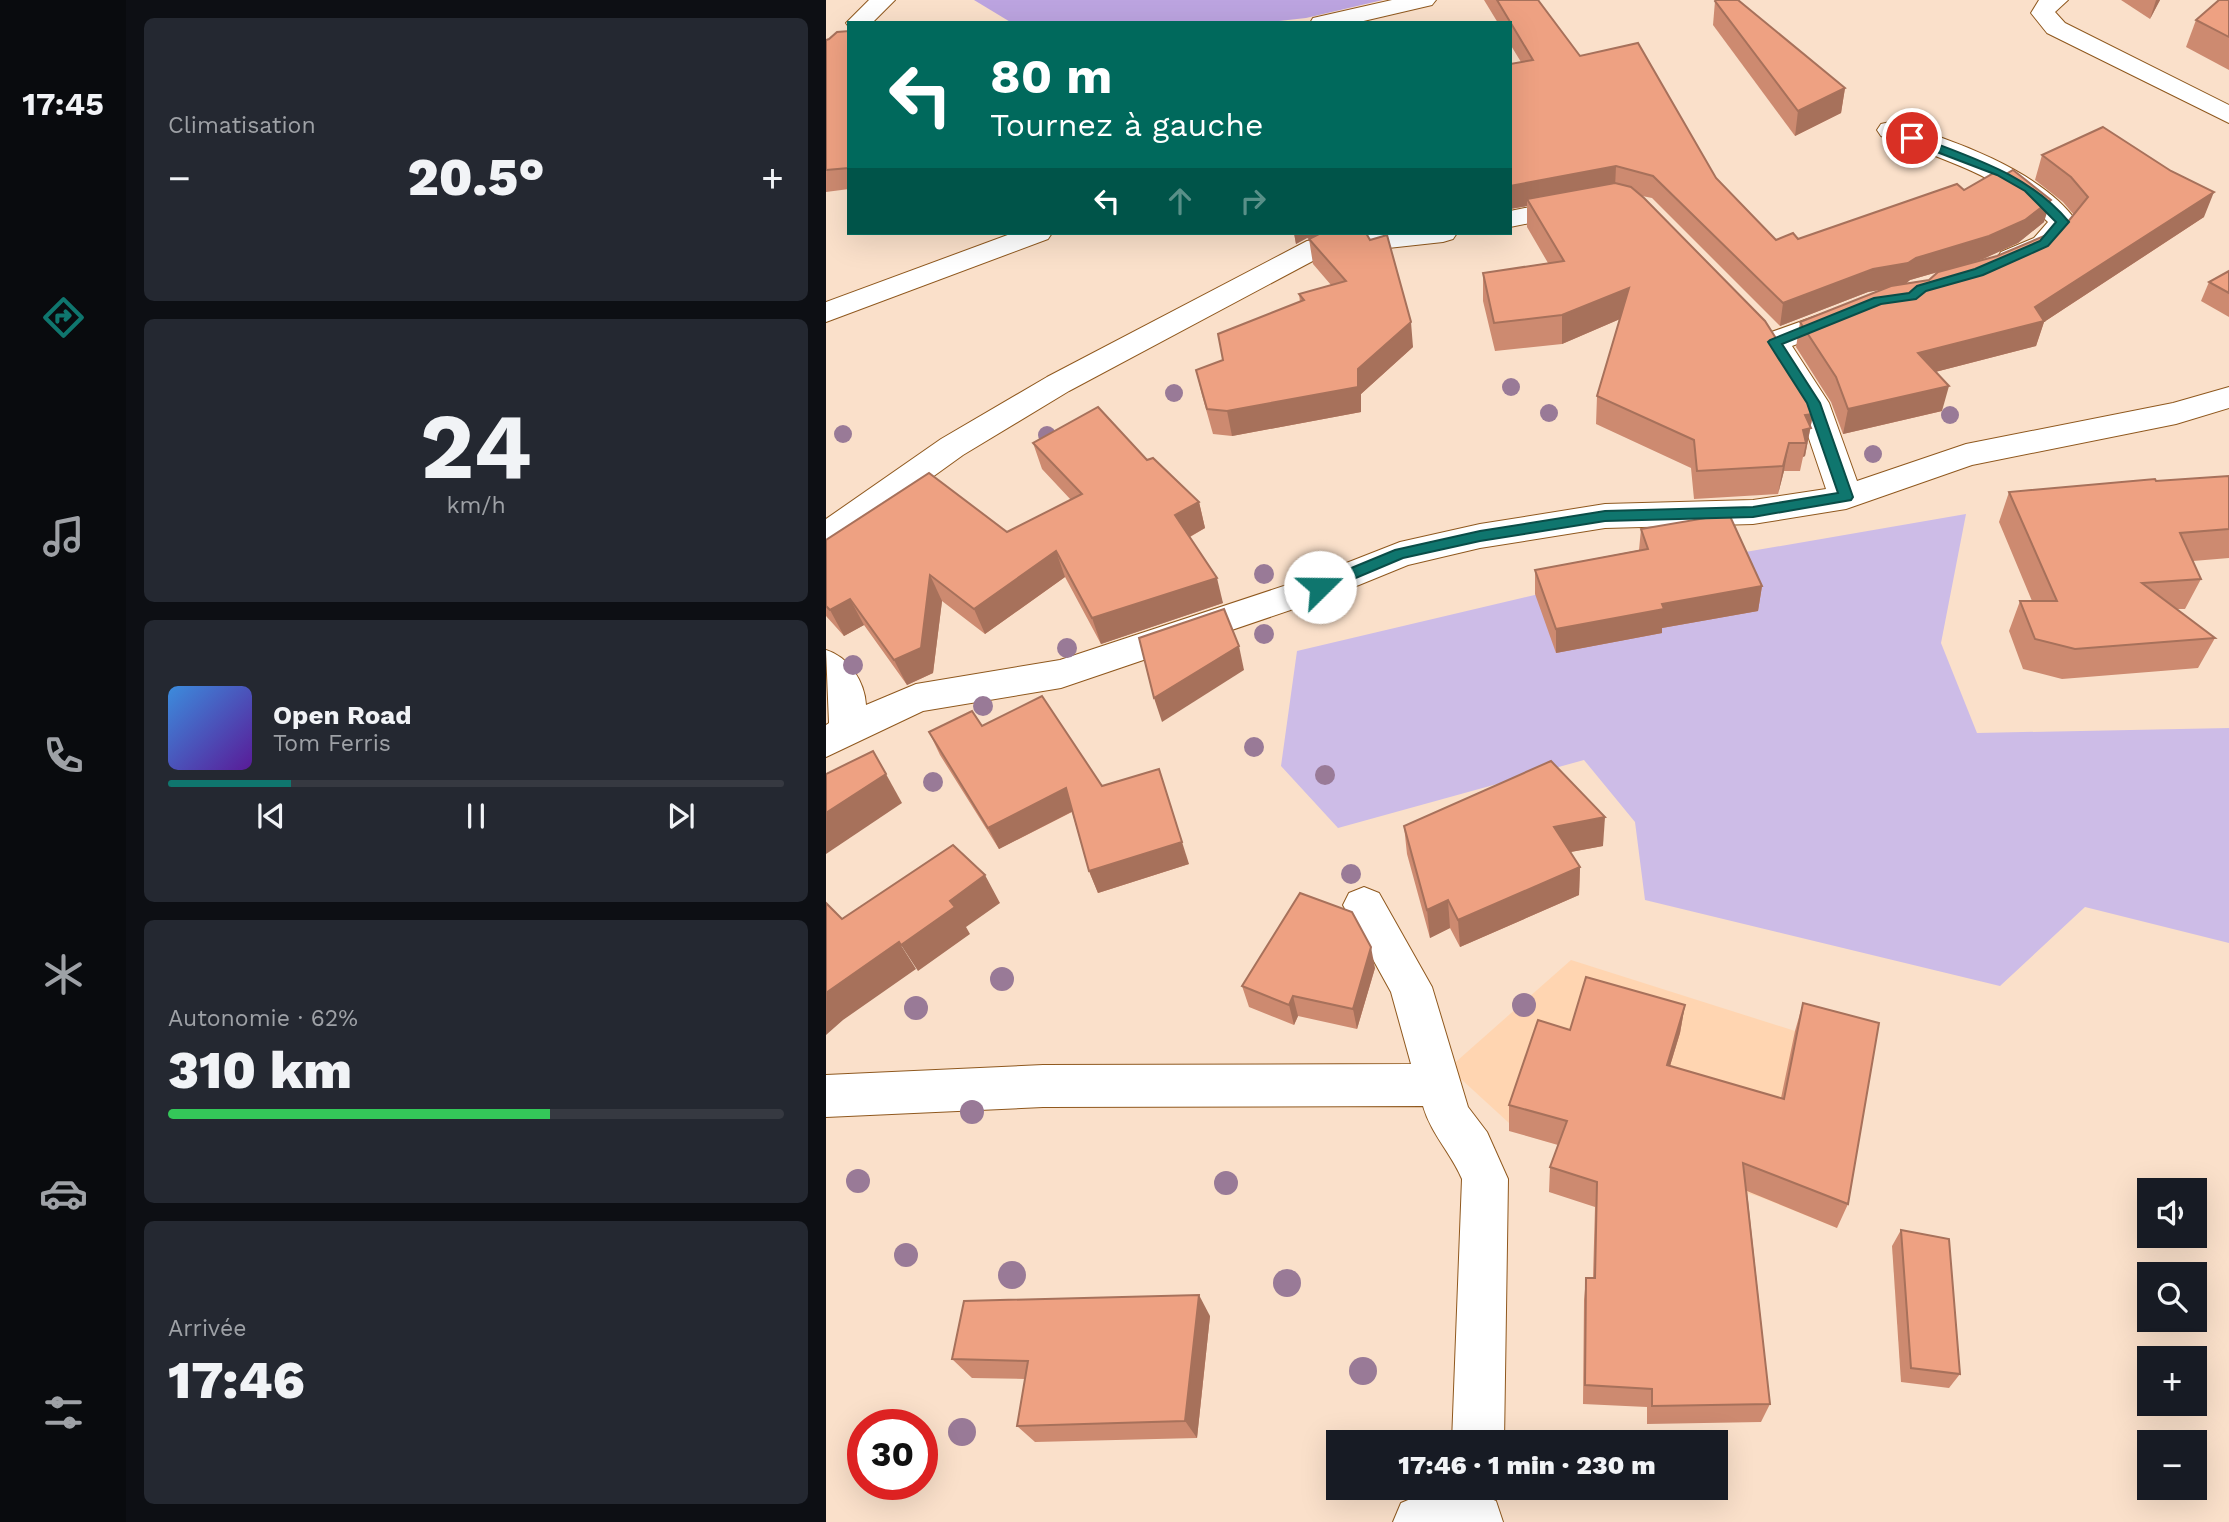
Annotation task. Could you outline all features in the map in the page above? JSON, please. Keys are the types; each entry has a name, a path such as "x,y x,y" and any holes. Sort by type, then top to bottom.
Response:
{"street":[{"path":"860,21 883,0"},
{"path":"1331,21 1424,0"},
{"path":"2056,0 2046,6 2043,13 2056,28 2229,115"},
{"path":"1889,130 2001,173 2029,189 2063,222 2044,243 1990,267"},
{"path":"1512,219 1604,201"},
{"path":"826,313 1033,235"},
{"path":"826,536 952,447 1046,391 1317,247 1419,235"},
{"path":"1846,497 1813,403 1765,333 1872,304"},
{"path":"837,736 916,698 1061,674 1320,587 1400,554 1480,536 1605,516 1753,512 1846,497 1966,455 2176,413 2229,397"},
{"path":"826,664 847,690 837,736"},
{"path":"1364,905 1411,987 1449,1118 1471,1147 1485,1179 1478,1430"},
{"path":"826,1096 1043,1086 1440,1086"},
{"path":"1420,1522 1477,1510"}],"shaded area":[{"path":"974,0 1383,0 1306,18 1280,21 1009,21"},
{"path":"1966,514 1941,643 1977,733 2229,728 2229,943 2085,907 2000,986 1645,900 1635,822 1584,760 1338,828 1281,766 1297,651 1641,570"},
{"path":"1571,960 1795,1031 1868,1050 1837,1228 1760,1197 1565,1139 1562,1146 1521,1134 1449,1068"}],"building":[{"path":"1497,0 1538,0 1580,56 1638,43 1716,178 1776,240 1793,233 1798,239 1957,184 1964,190 1999,170 2006,174 2013,170 2051,200 2025,220 1989,236 1916,258 1908,263 1873,269 1783,303 1653,176 1616,166 1512,186 1512,64 1533,60"},
{"path":"1716,0 1738,0 1845,88 1798,111"},
{"path":"2219,0 2229,0 2229,37 2196,20"},
{"path":"847,31 847,168 826,170 826,40 837,32"},
{"path":"2103,127 2171,171 2214,192 2035,307 2044,321 1918,353 1949,386 1848,409 1836,377 1800,322 1891,286 1929,280 1938,272 1997,256 2063,228 2088,197 2071,177 2042,155"},
{"path":"1615,183 1631,187 1644,198 1765,321 1800,376 1813,414 1805,415 1811,428 1803,430 1806,443 1789,443 1783,466 1697,471 1694,440 1597,396 1629,288 1562,315 1494,323 1483,273 1564,261 1527,199"},
{"path":"1317,235 1367,235 1370,240 1387,235 1411,322 1358,369 1358,387 1227,411 1207,409 1196,370 1223,360 1218,334 1304,300 1299,294 1346,281 1309,239"},
{"path":"2229,271 2229,293 2209,282"},
{"path":"1098,407 1147,460 1153,458 1199,502 1175,515 1217,578 1092,618 1056,551 974,609 930,575 921,648 894,660 850,599 830,610 826,606 826,540 929,473 1007,532 1082,494 1033,443"},
{"path":"2229,476 2229,529 2180,533 2201,579 2142,583 2215,638 2075,649 2035,639 2020,601 2057,601 2009,492 2155,479"},
{"path":"1729,514 1762,586 1662,604 1664,609 1556,629 1535,570 1648,549 1641,529"},
{"path":"1224,609 1239,646 1154,698 1139,638"},
{"path":"1042,696 1102,786 1159,769 1182,842 1089,871 1066,788 988,828 929,732 972,711 982,726"},
{"path":"873,751 886,774 826,813 826,774"},
{"path":"1551,761 1605,817 1554,827 1580,867 1458,920 1448,900 1427,910 1404,826"},
{"path":"953,845 985,875 950,901 955,907 826,993 826,903 842,919"},
{"path":"1300,893 1352,912 1371,947 1353,1009 1293,996 1289,1005 1242,986"},
{"path":"1586,977 1685,1005 1667,1065 1784,1099 1803,1003 1879,1023 1848,1204 1743,1163 1770,1404 1652,1406 1652,1389 1585,1385 1586,1278 1595,1278 1597,1182 1550,1167 1567,1121 1509,1105 1538,1020 1570,1030"},
{"path":"1901,1230 1949,1239 1960,1374 1911,1368"},
{"path":"1199,1295 1185,1421 1017,1426 1028,1361 952,1359 964,1301"}],"route":[{"path":"1320,587 1400,554 1480,536 1605,516 1753,512 1846,497 1813,403 1774,342 1879,300 1912,296 1921,289 1979,272 2044,243 2063,222 2045,201 2001,173 1912,138"}]}
